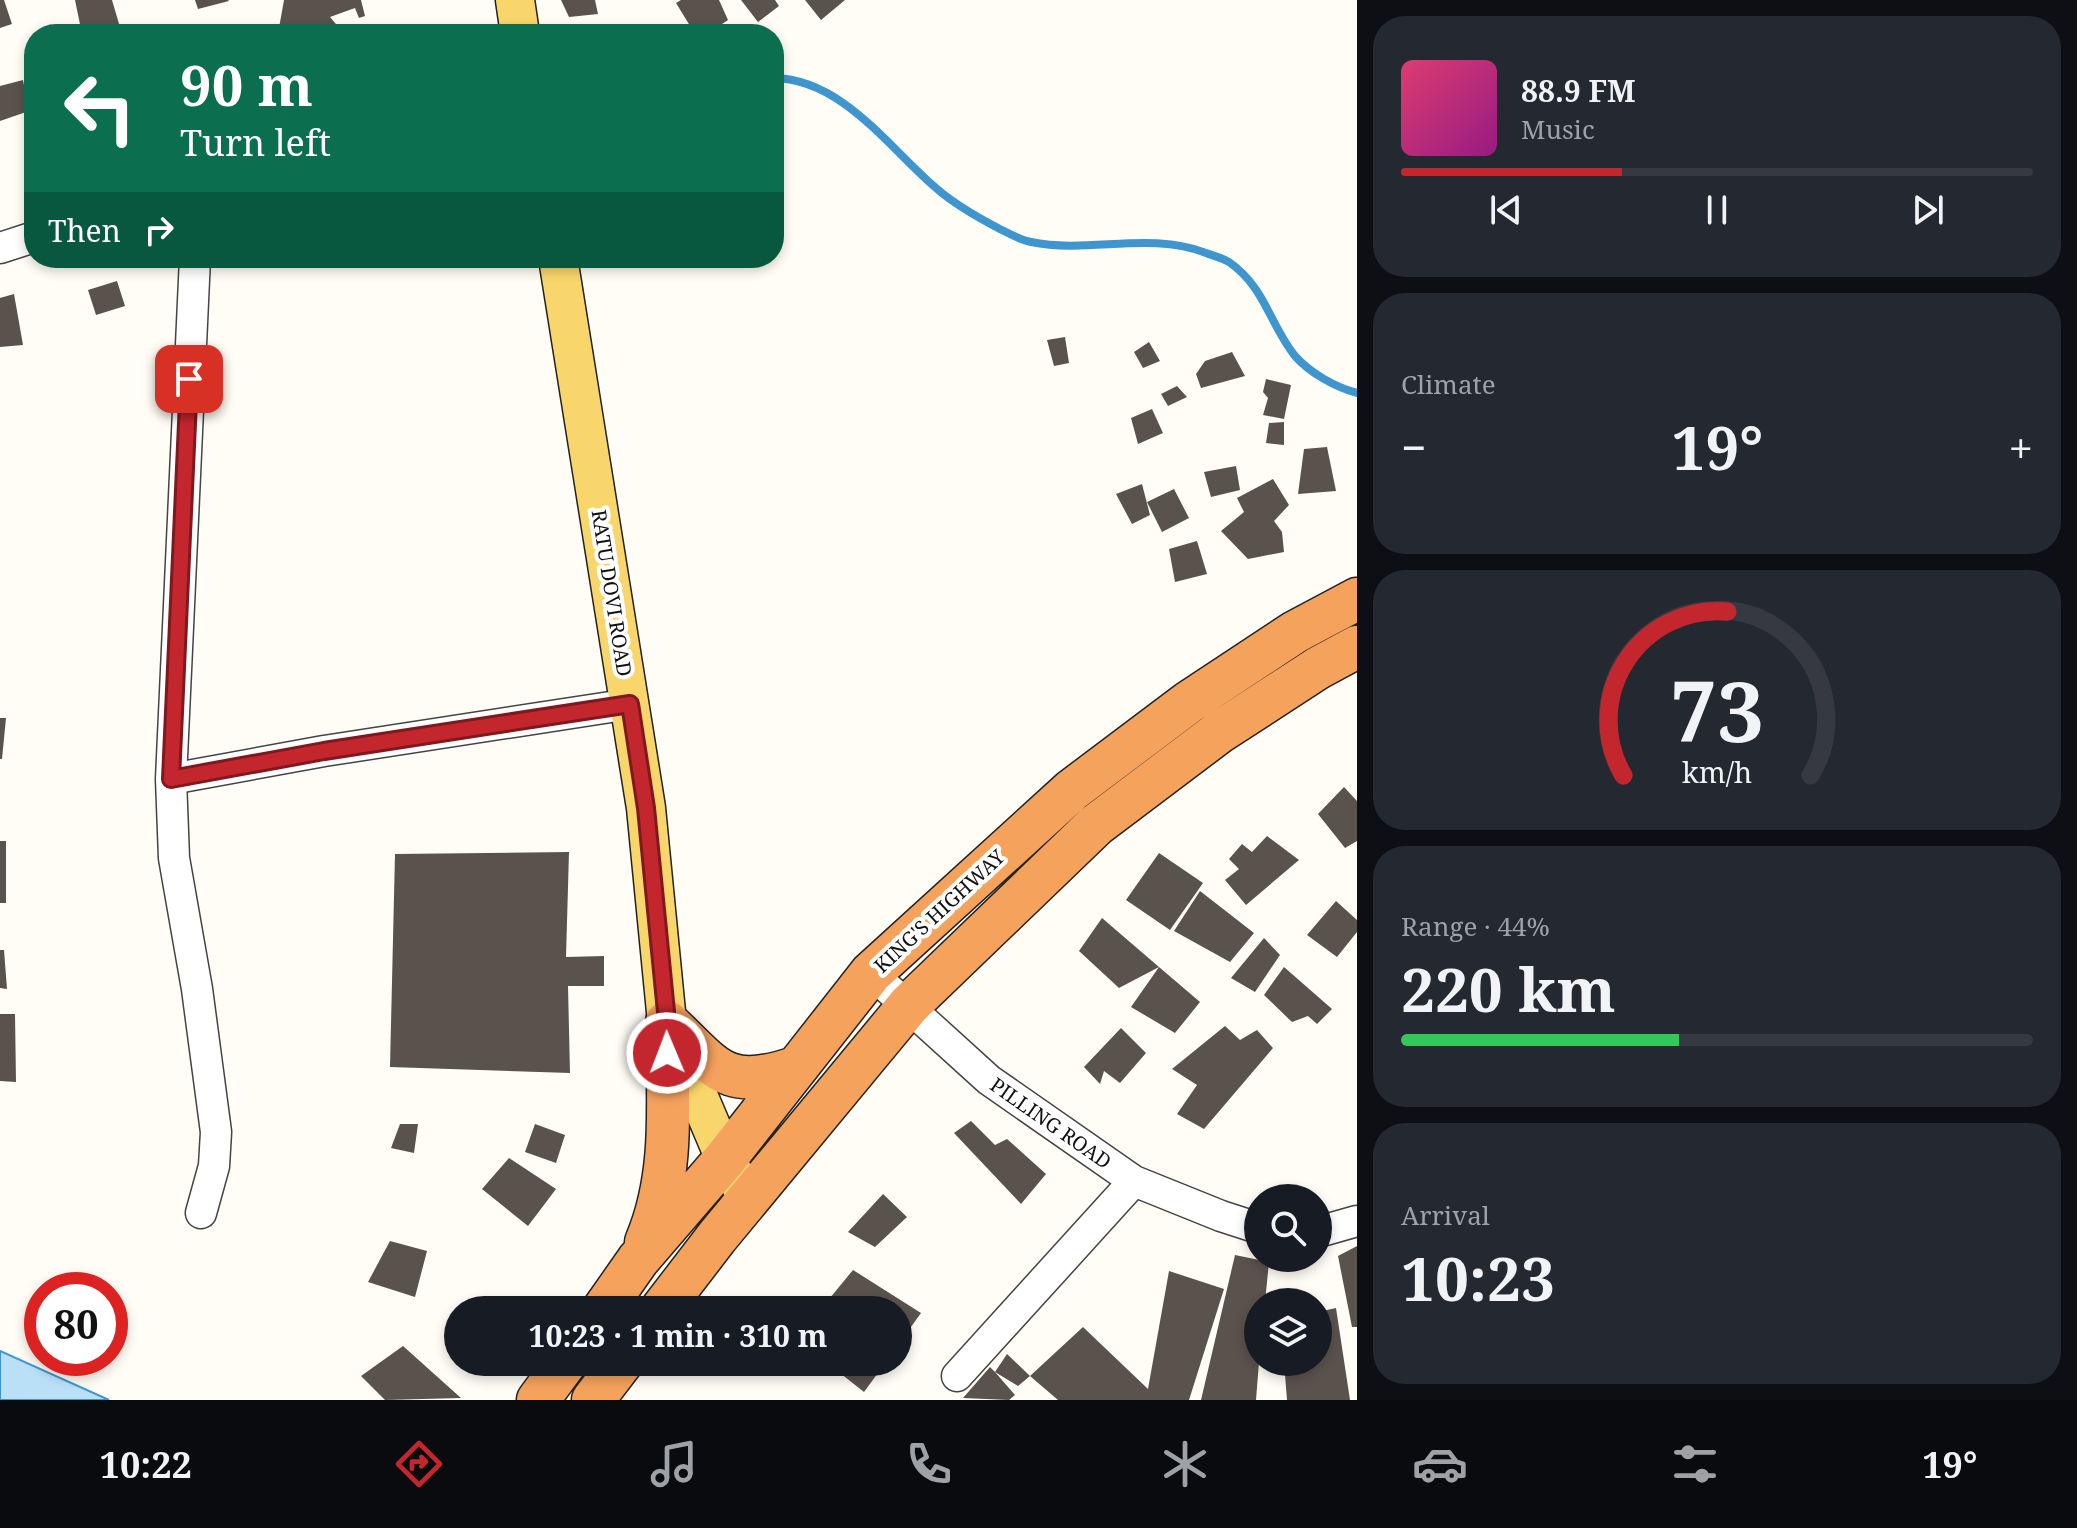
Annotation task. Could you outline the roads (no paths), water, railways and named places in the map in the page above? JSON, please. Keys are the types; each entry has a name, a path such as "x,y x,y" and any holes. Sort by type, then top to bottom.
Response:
{"highway":[{"name":"KING'S HIGHWAY","path":"613,1296 638,1260 725,1159 871,973 1072,790 1229,676 1295,632 1357,599"},
{"path":"672,1296 909,1005 1096,825 1218,733 1318,668 1357,647"},
{"path":"667,1022 721,1072 743,1078 771,1076 795,1068"},
{"path":"638,1260 652,1229 666,1161 667,1022"},
{"path":"538,1400 556,1376"},
{"path":"593,1400 611,1376"}],"main road":[{"path":"515,0 519,24"},
{"name":"RATU DOVI ROAD","path":"560,268 646,808 667,1022 725,1159 749,1199"}],"street":[{"path":"0,248 24,240"},
{"path":"195,268 171,779 174,858 197,989 216,1132 214,1166 201,1213"},
{"path":"171,779 324,751 630,704"},
{"name":"PILLING ROAD","path":"871,973 989,1080 1134,1181 1244,1223"},
{"path":"957,1376 1134,1181"},
{"path":"1332,1228 1357,1221"}],"water":[{"path":"0,1351 24,1362 24,1376 56,1376 109,1400 0,1400"}],"waterway":[{"path":"784,79 799,81 843,103 943,194 974,215 1018,238 1075,246 1163,244 1185,247 1227,261 1251,283 1295,356 1323,379 1357,393"}]}
